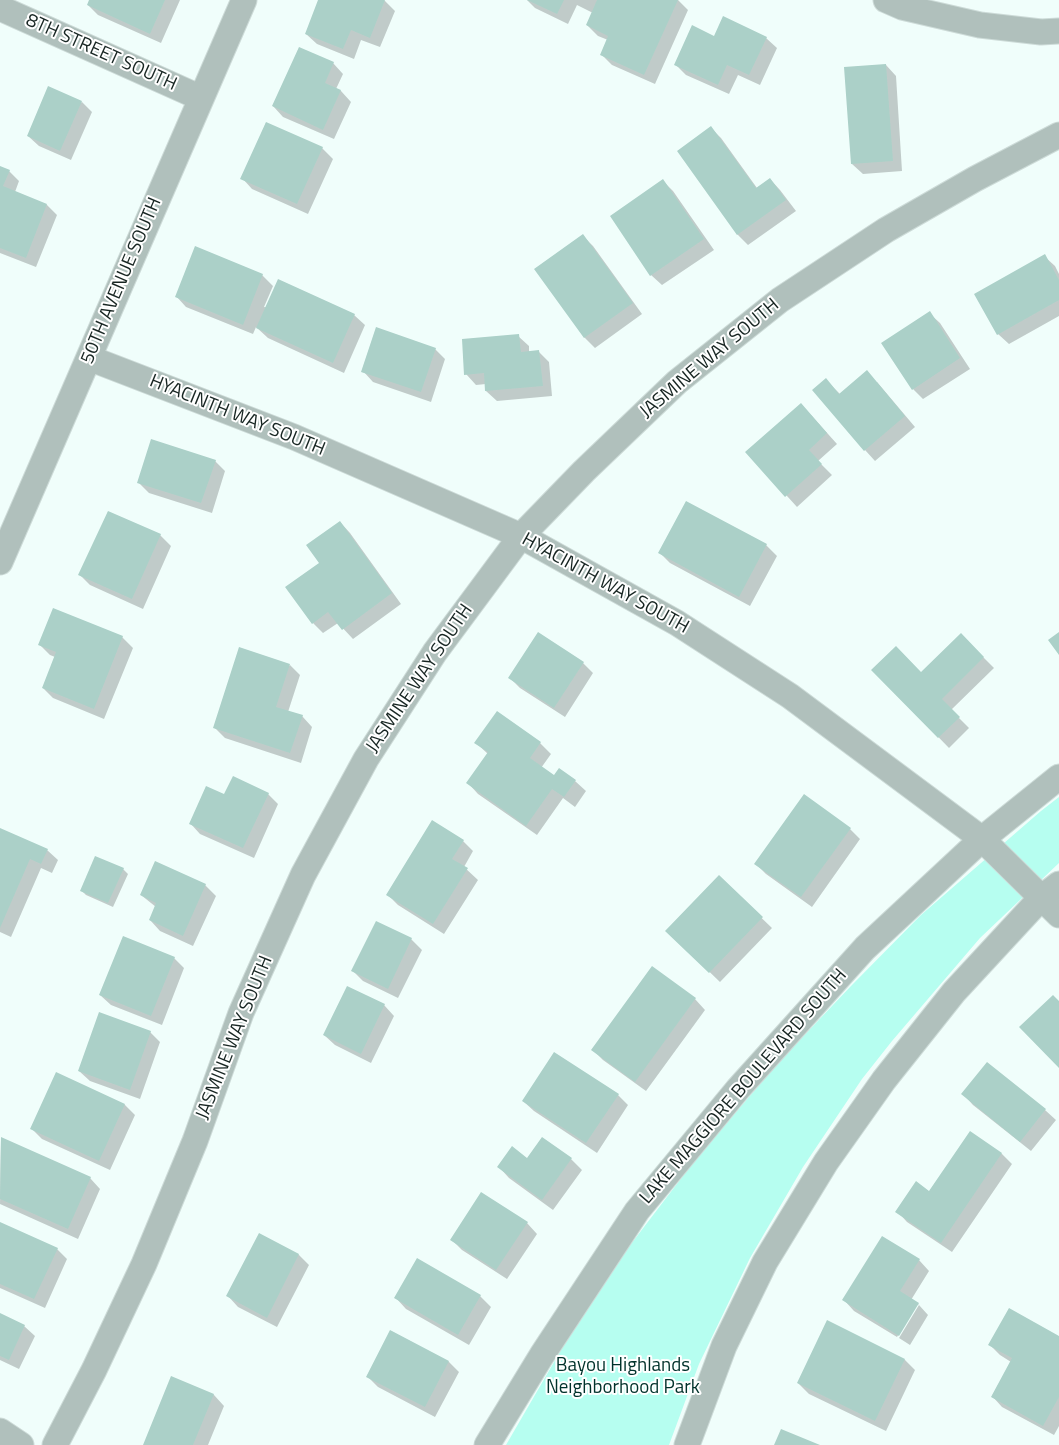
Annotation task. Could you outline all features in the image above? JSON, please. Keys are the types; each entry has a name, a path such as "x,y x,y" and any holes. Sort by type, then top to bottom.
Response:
{"street":[{"name":"50TH AVENUE SOUTH","path":"0,562 244,0"},
{"path":"886,0 902,7 980,25 1041,32 1059,32"},
{"name":"8TH STREET SOUTH","path":"0,8 201,98"},
{"name":"JASMINE WAY SOUTH","path":"55,1445 94,1370 144,1264 195,1141 241,1013 303,875 376,742 435,652 521,536 584,471 677,382 780,300 886,230 974,179 1059,135"},
{"name":"HYACINTH WAY SOUTH","path":"89,358 294,438 521,536 677,623 790,696 1050,891 1059,916"},
{"name":"LAKE MAGGIORE BOULEVARD SOUTH","path":"487,1445 542,1355 636,1211 738,1089 865,948 982,839 1059,777"},
{"path":"687,1445 724,1346 765,1262 826,1162 884,1080 954,992 1050,891"},
{"path":"0,1431 21,1445"}],"green space":[{"name":"Bayou Highlands Neighborhood Park","path":"1059,797 1059,863 980,938 892,1041 862,1079 803,1167 750,1258 699,1364 669,1445 506,1445 561,1350 618,1261 696,1159 778,1063 921,915"}],"building":[{"path":"89,0 165,0 150,34 87,5"},
{"path":"318,0 385,0 370,38 351,30 343,49 305,34"},
{"path":"527,0 564,0 557,14"},
{"path":"597,0 678,0 644,75 600,55 608,36 586,25"},
{"path":"723,16 767,37 749,75 727,65 718,85 674,65 692,25 714,36"},
{"path":"299,47 334,62 325,83 341,90 323,130 272,106"},
{"path":"886,64 893,161 851,164 844,67"},
{"path":"48,86 82,101 60,151 27,136"},
{"path":"266,122 323,147 297,204 240,179"},
{"path":"711,126 756,188 770,178 786,200 737,235 677,151"},
{"path":"0,166 10,170 3,186 47,204 26,258 0,248"},
{"path":"663,179 704,239 650,276 610,216"},
{"path":"583,234 633,303 584,338 534,269"},
{"path":"195,246 263,274 243,325 175,297"},
{"path":"1045,254 1059,280 1059,300 997,335 974,294"},
{"path":"278,279 355,314 333,363 256,328"},
{"path":"930,311 960,358 912,390 881,343"},
{"path":"376,327 436,348 421,392 361,372"},
{"path":"519,334 521,352 539,350 543,386 485,391 484,373 464,375 462,339"},
{"path":"867,370 905,416 864,451 812,390 826,378 839,394"},
{"path":"801,403 827,433 809,450 822,464 785,497 745,452"},
{"path":"151,439 216,460 201,503 137,483"},
{"path":"686,501 767,544 739,597 658,553"},
{"path":"108,511 161,534 132,599 78,575"},
{"path":"340,521 392,593 342,630 328,612 312,624 285,587 319,563 306,545"},
{"path":"53,608 123,636 94,709 42,688 56,652 38,645"},
{"path":"538,632 584,662 554,708 508,678"},
{"path":"1059,632 1059,655 1048,640"},
{"path":"961,633 984,657 942,699 960,717 938,738 871,670 896,646 921,672"},
{"path":"239,647 290,664 276,707 303,715 290,753 213,728"},
{"path":"497,711 541,742 530,758 554,775 559,768 576,780 564,797 552,789 526,826 466,783 488,752 474,743"},
{"path":"233,776 269,793 243,848 189,824 206,786 224,794"},
{"path":"804,794 851,828 801,897 754,864"},
{"path":"432,820 464,840 452,859 468,868 433,924 386,895"},
{"path":"0,828 48,849 41,864 30,859 0,928"},
{"path":"95,856 124,868 108,903 80,891"},
{"path":"155,861 206,884 183,936 149,920 156,903 140,895"},
{"path":"719,875 763,917 709,973 665,931"},
{"path":"376,921 412,938 388,989 351,971"},
{"path":"123,936 175,957 151,1016 99,995"},
{"path":"652,966 696,998 635,1082 591,1050"},
{"path":"347,986 385,1004 361,1054 323,1035"},
{"path":"1053,995 1059,1001 1059,1068 1019,1027"},
{"path":"99,1012 151,1031 130,1090 78,1071"},
{"path":"554,1052 619,1094 586,1143 522,1101"},
{"path":"987,1062 1046,1109 1020,1142 961,1094"},
{"path":"56,1072 125,1104 99,1161 30,1129"},
{"path":"970,1131 1002,1153 941,1243 895,1212 916,1181 929,1191"},
{"path":"1,1137 91,1177 68,1229 0,1199"},
{"path":"542,1137 572,1158 542,1200 497,1167 512,1146 527,1158"},
{"path":"481,1192 528,1222 496,1270 450,1240"},
{"path":"0,1222 58,1248 34,1299 0,1284"},
{"path":"259,1233 299,1254 267,1318 226,1296"},
{"path":"882,1236 920,1259 900,1291 919,1303 899,1336 842,1300"},
{"path":"417,1258 481,1295 458,1335 394,1298"},
{"path":"1009,1308 1059,1336 1059,1397 1043,1426 991,1397 1012,1358 988,1345"},
{"path":"0,1313 25,1325 9,1360 0,1356"},
{"path":"827,1320 905,1359 875,1421 797,1383"},
{"path":"390,1330 449,1361 425,1407 366,1377"},
{"path":"171,1376 214,1394 193,1445 143,1445"},
{"path":"781,1429 820,1445 774,1445"}]}
